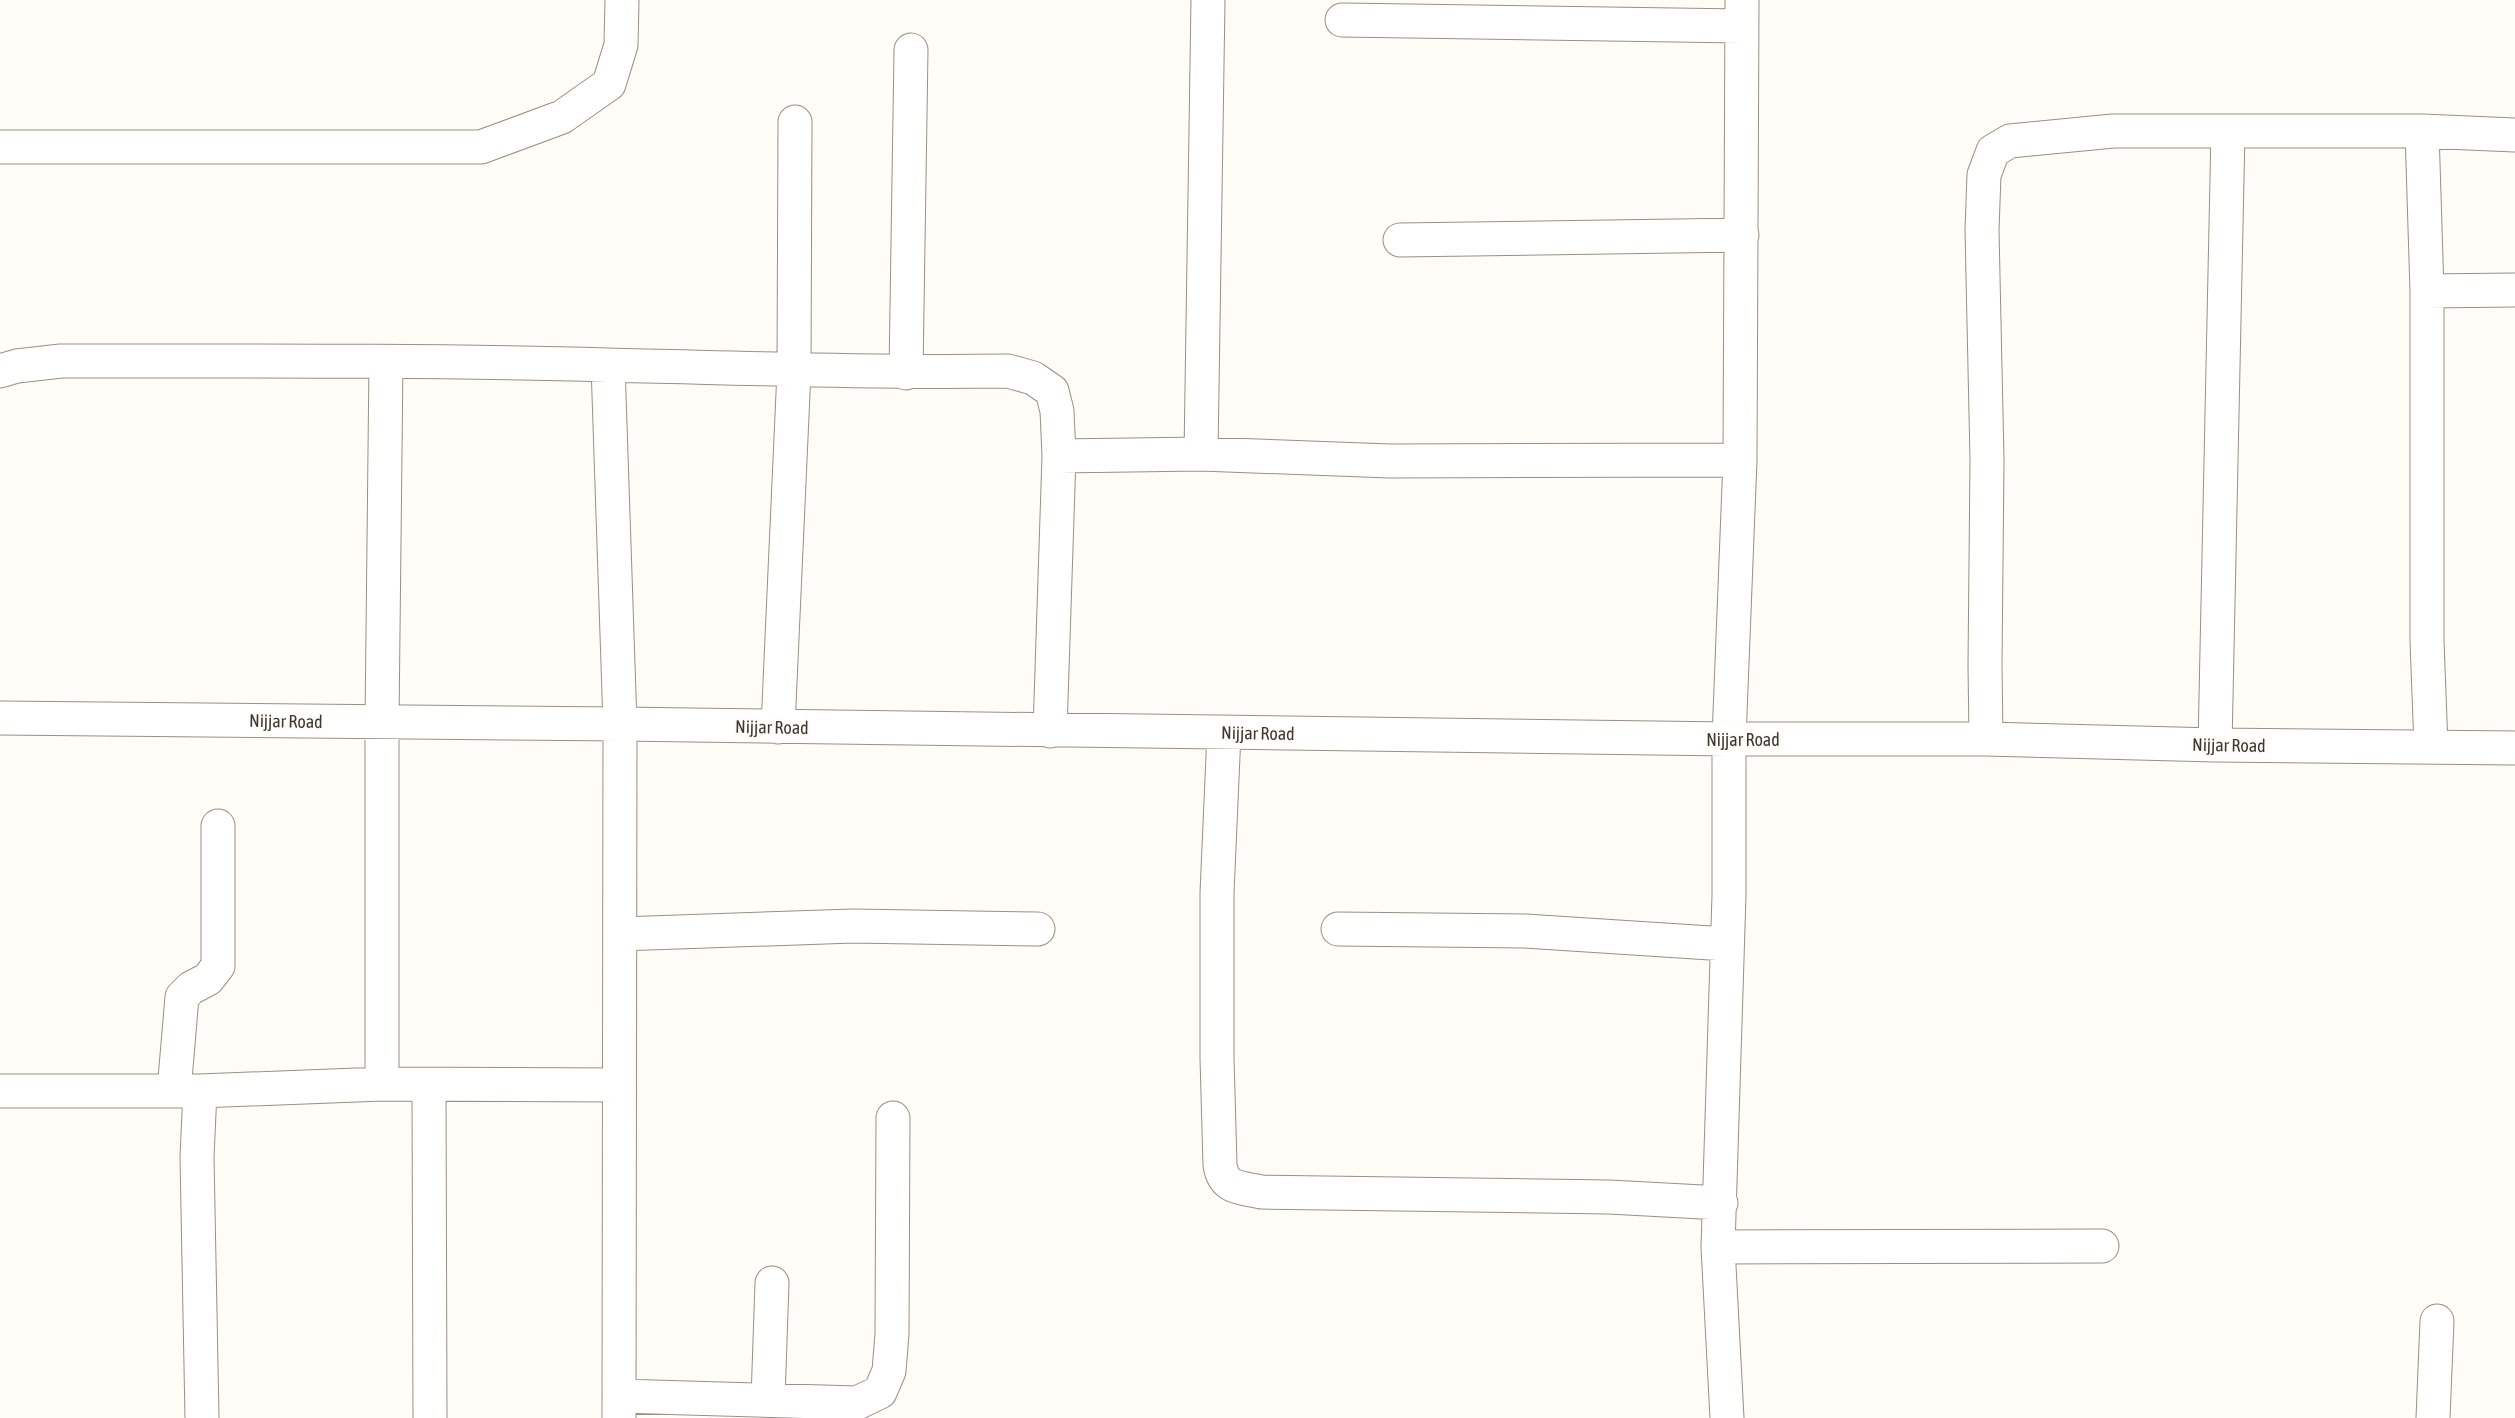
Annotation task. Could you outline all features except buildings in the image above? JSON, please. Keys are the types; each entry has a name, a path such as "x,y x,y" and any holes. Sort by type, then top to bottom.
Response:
{"street":[{"path":"0,147 481,147 562,117 609,84 621,45 622,0"},
{"path":"1201,454 1208,0"},
{"path":"1342,20 1742,13 1740,460 1729,739 1721,1203 1718,1247 1727,1418"},
{"path":"906,373 911,50"},
{"path":"778,727 794,372 795,122"},
{"path":"1986,739 1987,460 1982,230 1984,175 1993,151 2010,141 2113,131 2422,131 2515,135"},
{"path":"2215,745 2228,131"},
{"path":"2422,131 2427,291 2429,536 2427,641 2431,747"},
{"path":"1400,240 1742,235"},
{"path":"2427,291 2515,290"},
{"path":"0,370 61,361 386,362 608,365 794,372 1008,372 1033,378 1052,391 1057,411 1059,456 1050,731"},
{"path":"382,1084 382,722 386,362"},
{"path":"608,365 620,724 619,1407 768,1399 857,1403 880,1392 889,1371 892,1334 893,1118"},
{"path":"1059,456 1201,454 1401,462 1740,460"},
{"name":"Nijjar Road","path":"0,718 1729,739 1986,739 2215,745 2515,748"},
{"path":"1224,733 1217,893 1217,1058 1220,1165 1225,1181 1230,1185 1261,1192 1609,1197 1721,1203"},
{"path":"202,1418 197,1157 187,1091 182,997 191,988 208,980 218,966 218,826"},
{"path":"620,934 853,926 1038,928"},
{"path":"1338,928 1525,931 1662,938 1726,944"},
{"path":"0,1091 187,1091 382,1084 429,1086 619,1085"},
{"path":"429,1086 430,1418"},
{"path":"1718,1247 2102,1246"},
{"path":"768,1399 772,1283"},
{"path":"2433,1418 2437,1322"}]}
